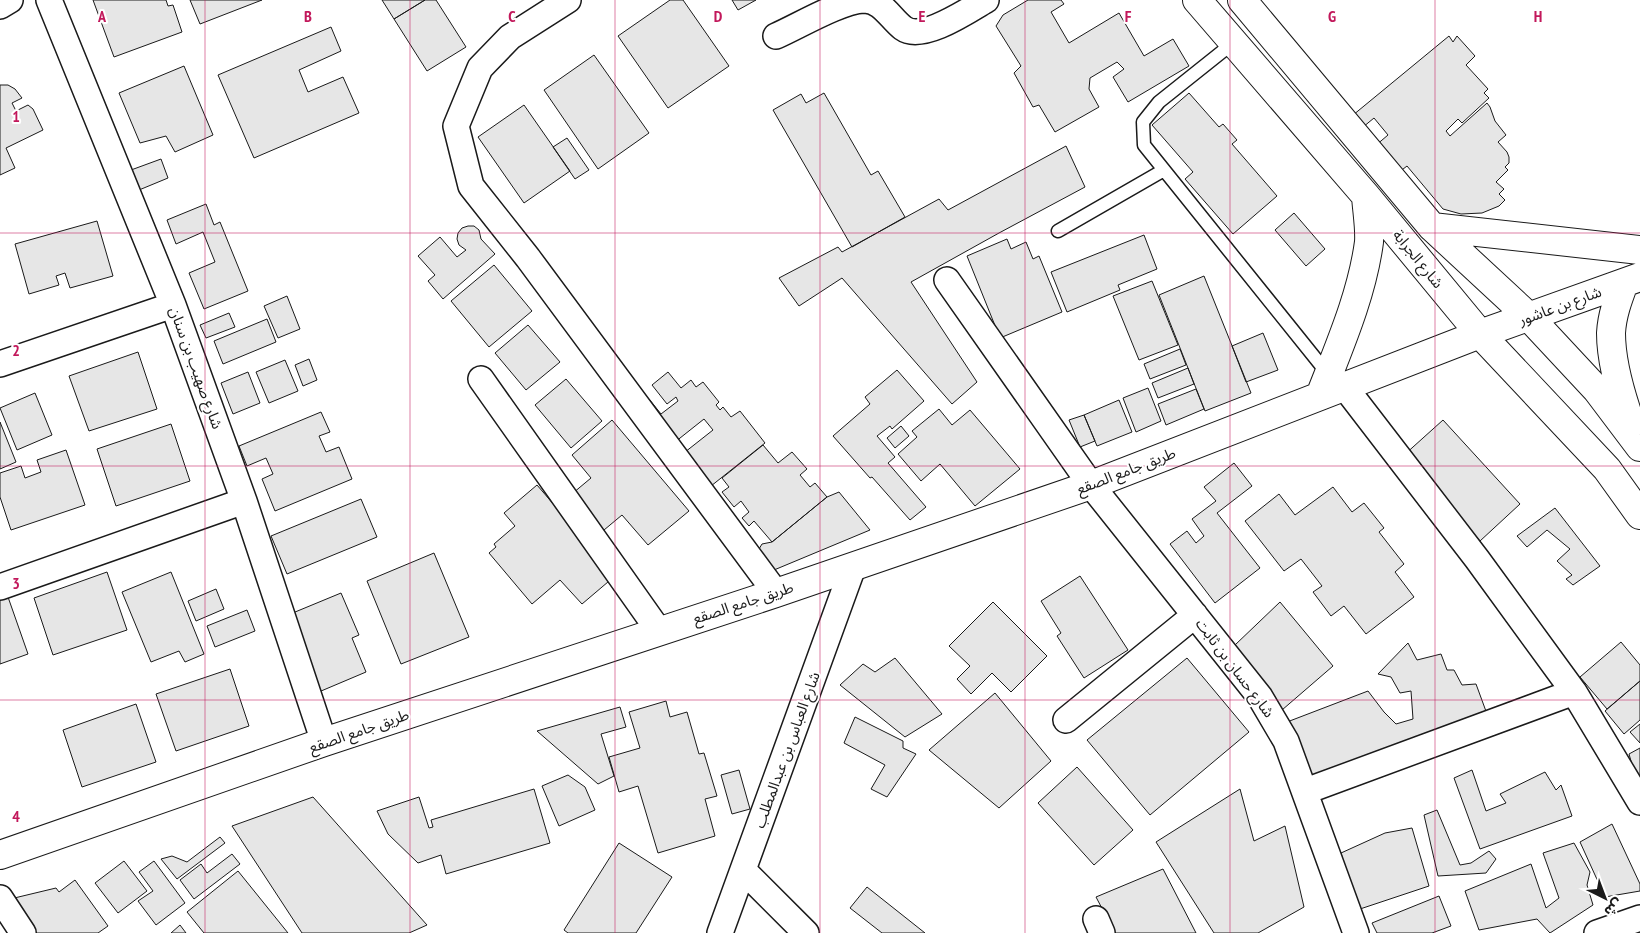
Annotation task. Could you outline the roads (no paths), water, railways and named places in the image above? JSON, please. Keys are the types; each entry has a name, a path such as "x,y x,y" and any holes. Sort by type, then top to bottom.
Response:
{"main road":[{"name":"شارع الجرابة","path":"1198,0 1366,196 1480,334 1607,469 1640,515"},
{"name":"شارع الجرابة","path":"1242,0 1432,227 1529,317 1597,390 1639,446"},
{"path":"1331,385 1360,285 1369,241 1366,196"},
{"path":"1432,227 1640,250"},
{"path":"1632,280 1613,320 1612,343 1614,362 1624,406 1639,446"},
{"name":"شارع بن عاشور","path":"1480,334 1632,280"},
{"name":"طريق جامع الصقع","path":"0,855 324,742 776,593 1091,484 1331,385 1480,334"}],"street":[{"path":"0,6 10,0"},
{"name":"شارع صهيب بن سنان","path":"49,0 174,305 244,501 324,742"},
{"path":"568,0 510,36 480,68 456,126 472,186 534,266 776,593"},
{"path":"776,36 845,4 864,0 875,1 904,29 920,32 950,22 986,0"},
{"name":"شارع حسان بن ثابت","path":"947,280 1091,484 1260,697 1274,719 1286,741 1306,791 1356,933"},
{"path":"0,364 174,305"},
{"path":"481,379 659,631"},
{"path":"1331,385 1477,559 1574,692 1640,802"},
{"path":"0,587 244,501"},
{"name":"شارع العباس بن عبدالمطلب","path":"720,933 853,567"},
{"path":"1066,720 1195,615"},
{"path":"1306,791 1574,692"},
{"path":"744,871 806,933"},
{"path":"0,898 23,933"},
{"path":"1597,933 1640,918"}],"lane":[{"path":"1233,43 1159,102 1143,122 1144,145 1331,385"},
{"path":"1058,230 1164,170"}]}
